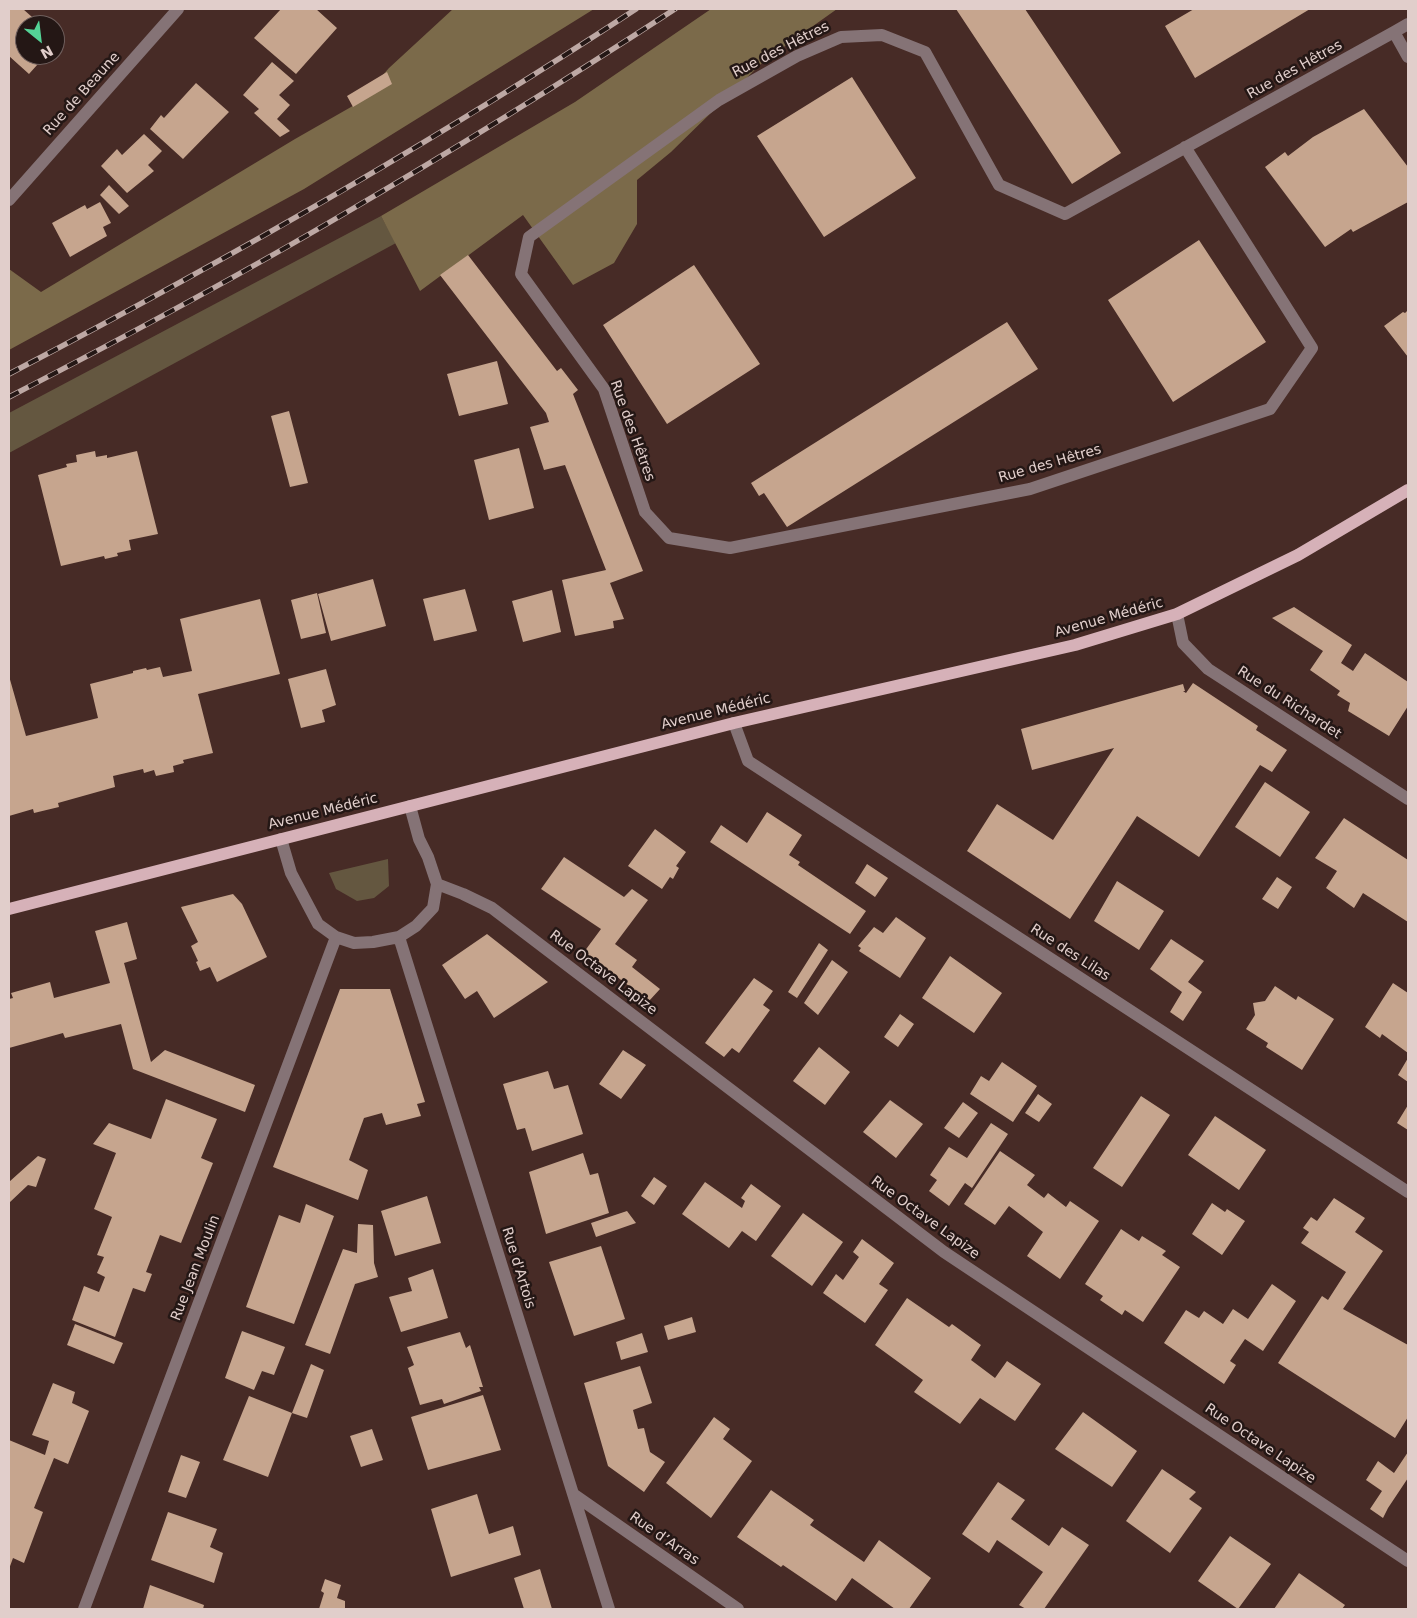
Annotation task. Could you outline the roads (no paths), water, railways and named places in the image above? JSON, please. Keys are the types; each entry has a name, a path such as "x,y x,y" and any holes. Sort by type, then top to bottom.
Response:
{"main road":[{"name":"Avenue Médéric","path":"9,909 734,723 1075,645 1177,614 1298,554 1408,490"}],"street":[{"name":"Rue de Beaune","path":"9,200 178,9"},
{"name":"Rue des Hêtres","path":"1185,148 1312,348 1270,409 1030,489 730,548 669,538 645,512 604,389 522,274 529,237 719,100 798,56 841,37 882,34 925,52 999,185 1065,214 1408,24"},
{"path":"1394,32 1408,57"},
{"name":"Rue du Richardet","path":"1177,614 1183,643 1208,669 1408,799"},
{"name":"Rue des Lilas","path":"734,723 748,761 1408,1192"},
{"path":"281,839 291,873 318,924 336,937 354,943 373,942 399,937 416,926 433,908 437,884 410,806"},
{"name":"Rue Octave Lapize","path":"437,884 492,908 944,1252 1408,1561"},
{"name":"Rue Jean Moulin","path":"84,1609 336,937"},
{"name":"Rue d'Artois","path":"399,937 609,1609"},
{"name":"Rue d’Arras","path":"573,1494 738,1609"}],"railway":[{"path":"9,374 169,288 327,199 483,106 636,9"},
{"path":"9,397 177,308 342,215 510,114 675,9"}]}
